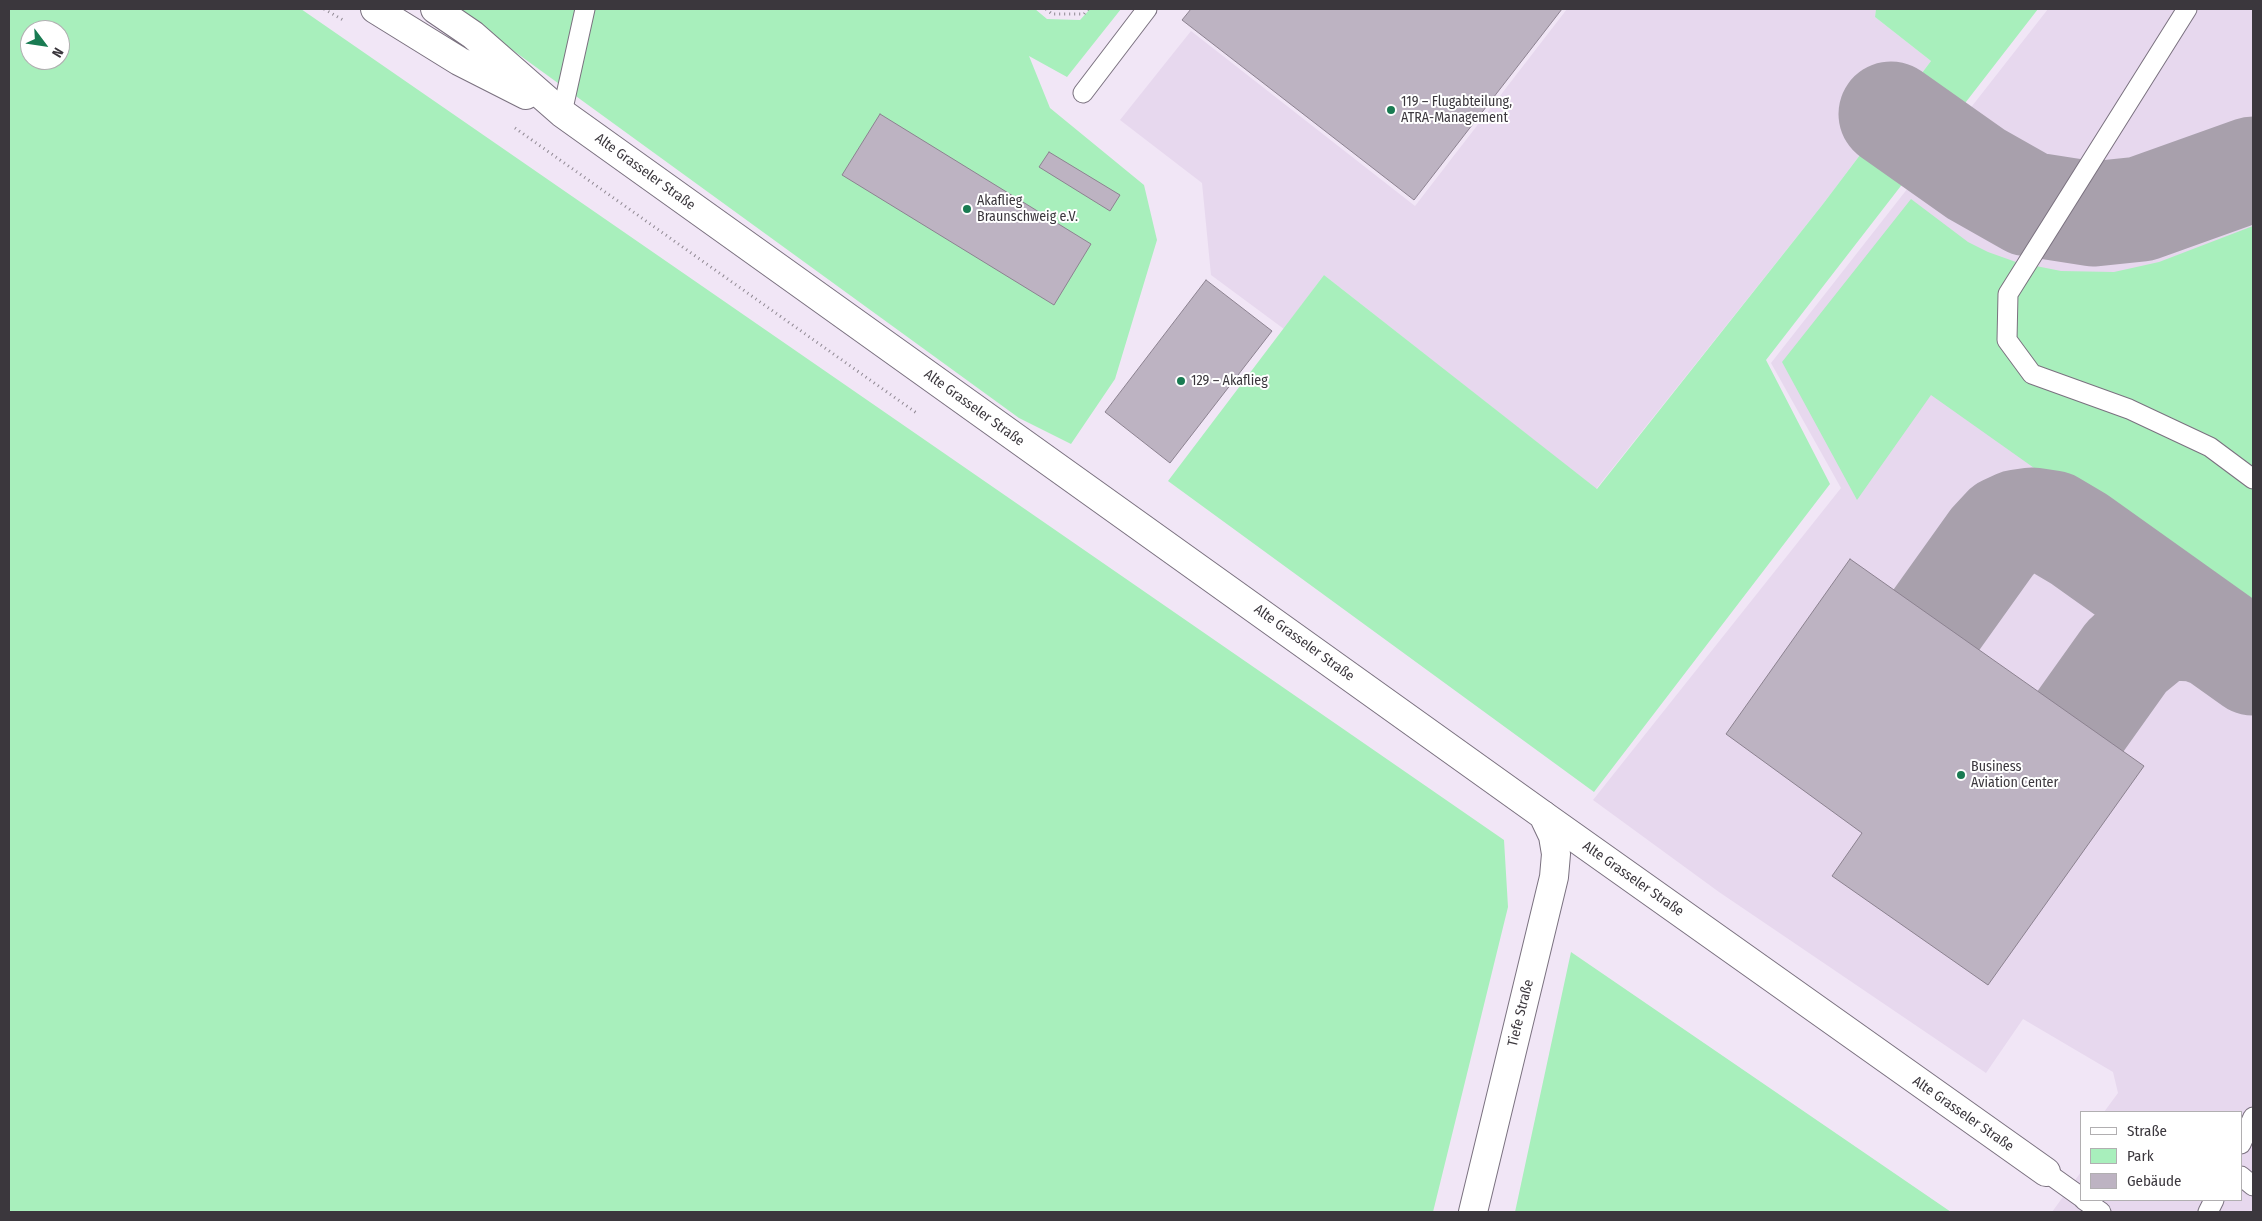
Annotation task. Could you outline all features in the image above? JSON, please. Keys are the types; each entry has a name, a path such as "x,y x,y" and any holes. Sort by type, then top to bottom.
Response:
{"main road":[{"name":"Alte Grasseler Straße","path":"375,9 459,61 562,114"},
{"name":"Alte Grasseler Straße","path":"435,9 473,35 562,114 2046,1172"},
{"name":"Tiefe Straße","path":"1473,1212 1554,877 1556,854 1553,836 1543,815"}],"lane":[{"path":"562,114 585,9"},
{"path":"1083,93 1147,9"},
{"path":"2187,9 2008,294 2007,340 2032,374 2129,409 2210,446 2253,479"},
{"path":"2242,1142 2253,1116"},
{"path":"2046,1172 2080,1196"},
{"path":"2242,1177 2253,1186"},
{"path":"2085,1201 2101,1212"}],"path":[{"path":"324,9 350,24"},
{"path":"1046,9 1052,14 1084,14 1088,9"},
{"path":"509,124 920,415"}],"shaded area":[{"path":"1567,9 1876,9 1875,17 1931,61 1823,204 1596,489 1324,275 1284,329 1211,275 1202,183 1120,120 1191,31 1415,206"},
{"path":"2048,9 2253,9 2253,1212 2052,1212 2080,1173 2080,1201 2242,1201 2242,1111 2105,1111 2118,1093 2113,1072 2023,1019 1986,1073 1719,892 1593,800 1841,488 1771,363"}],"green space":[{"path":"9,9 301,9 1504,840 1508,907 1433,1212 9,1212"},
{"path":"456,9 1035,9 1047,19 1080,20 1090,9 1121,9 1067,77 1029,56 1050,108 1144,185 1157,240 1115,379 1071,444 1019,418"},
{"path":"1876,9 2038,9 1766,360 1830,484 1594,792 1168,481 1324,275 1597,489 1823,204 1931,61 1875,17"},
{"path":"1911,199 1968,242 1988,252 2016,262 2061,271 2114,272 2159,262 2253,226 2253,623 1931,395 1857,500 1782,362"},
{"path":"1571,952 1951,1212 1515,1212"}],"building":[{"name":"119 – Flugabteilung, ATRA-Management","path":"1191,9 1562,9 1414,200 1182,20"},
{"name":"Akaflieg Braunschweig e.V.","path":"880,114 1091,244 1054,305 842,175"},
{"path":"1049,152 1120,195 1110,211 1039,167"},
{"name":"129 – Akaflieg","path":"1206,280 1272,331 1170,463 1105,412"},
{"name":"Business Aviation Center","path":"1850,559 2144,766 1988,985 1832,876 1862,833 1726,734"}],"taxiway":[{"path":"1891,114 1976,174 2029,204 2093,214 2141,209 2253,169"},
{"path":"1937,619 1992,542 2005,528 2018,522 2032,520 2052,523 2079,539 2253,663"},
{"path":"2080,722 2127,656 2155,633 2170,628 2196,629 2215,636"}],"place":[{"name":"119 – Flugabteilung, ATRA-Management","path":"1391,110"},
{"name":"Akaflieg Braunschweig e.V.","path":"967,209"},
{"name":"129 – Akaflieg","path":"1181,381"},
{"name":"Business Aviation Center","path":"1961,775"}]}
